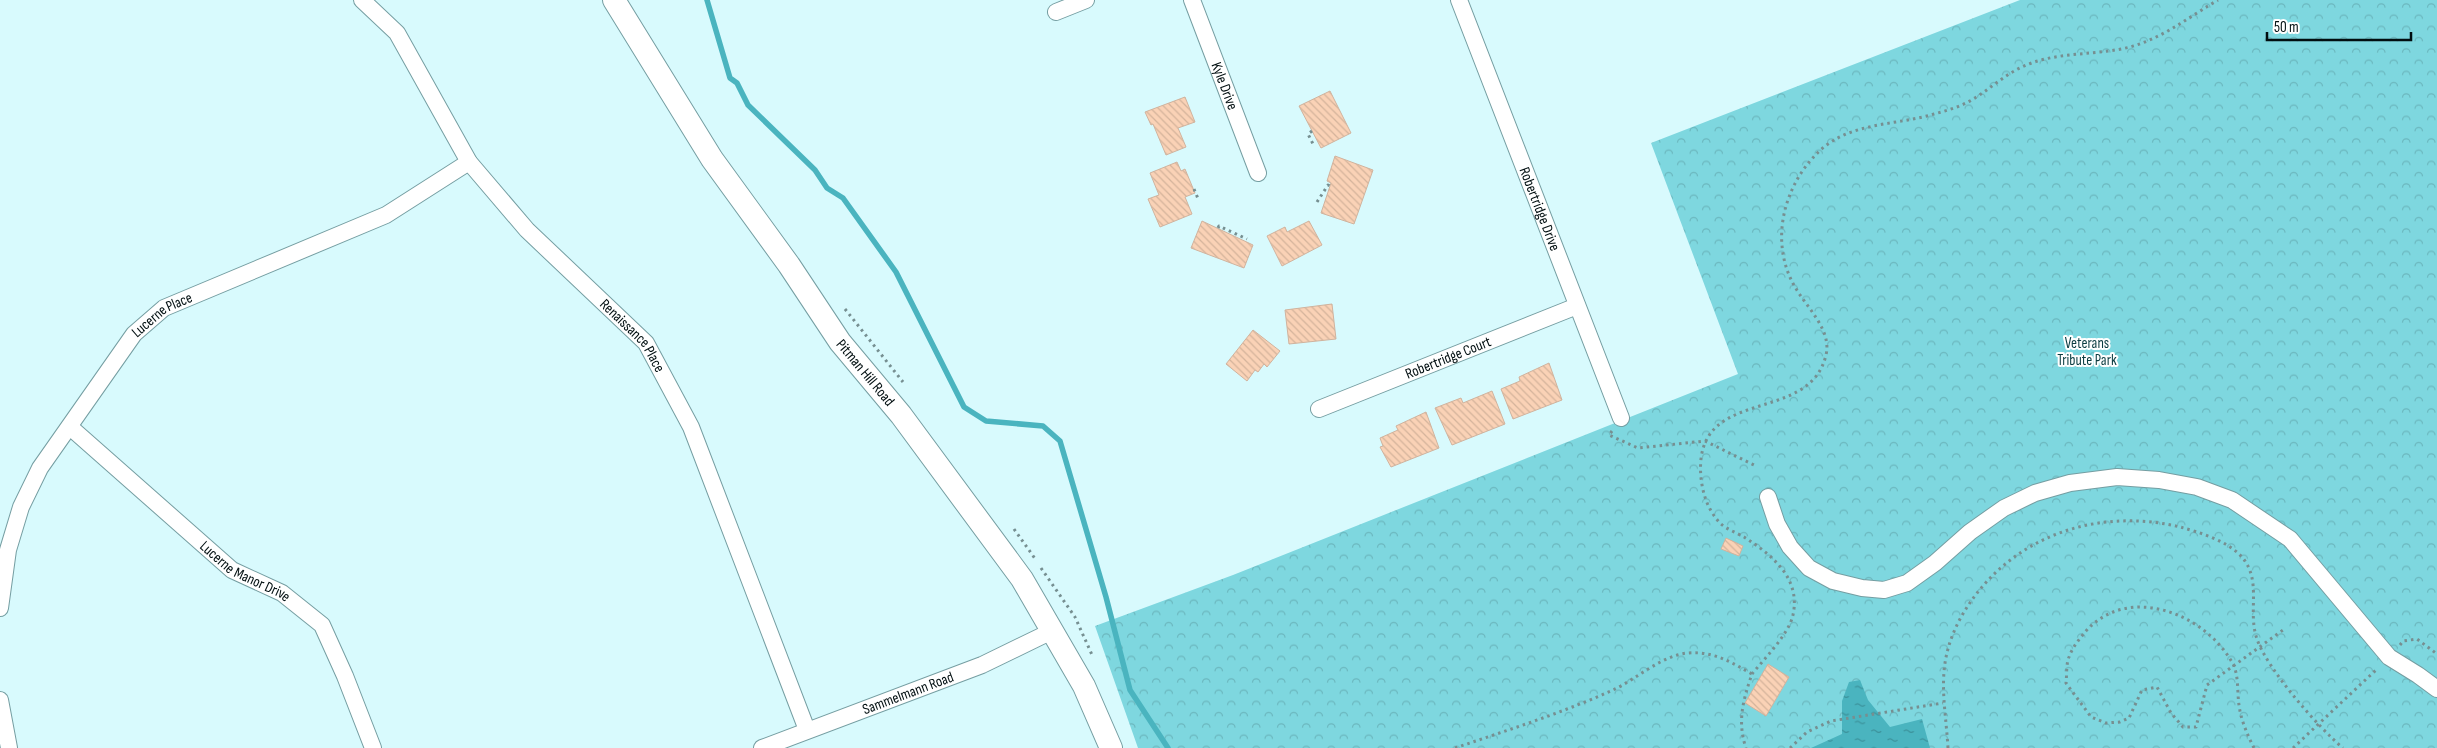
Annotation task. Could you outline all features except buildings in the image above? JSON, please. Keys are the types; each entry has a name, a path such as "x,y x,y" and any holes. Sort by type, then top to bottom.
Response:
{"main road":[{"name":"Pitman Hill Road","path":"614,0 712,159 789,265 840,342 901,415 1022,580 1084,686 1111,748"}],"street":[{"name":"Renaissance Place","path":"362,0 397,34 469,162 527,230 630,326 646,343 657,361 691,427 807,730"},
{"path":"1056,12 1086,0"},
{"name":"Kyle Drive","path":"1192,0 1258,173"},
{"name":"Robertridge Drive","path":"1459,0 1621,418"},
{"name":"Lucerne Place","path":"0,608 8,550 22,507 40,468 134,334 164,308 386,215 469,162"},
{"name":"Robertridge Court","path":"1319,409 1577,306"},
{"name":"Lucerne Manor Drive","path":"70,427 232,570 282,593 322,625 346,676 373,748"},
{"path":"1768,497 1777,524 1790,547 1809,568 1833,581 1862,588 1884,590 1907,583 1935,563 1970,532 2004,508 2035,493 2070,484 2117,477 2159,480 2197,487 2232,500 2290,539 2389,658 2418,674 2437,689"},
{"name":"Sammelmann Road","path":"762,748 982,665 1052,631"},
{"path":"0,700 9,748"}],"path":[{"path":"1746,748 1740,733 1742,703 1752,674 1778,642 1793,616 1793,584 1769,553 1721,524 1704,500 1701,456 1706,436 1726,418 1807,387 1823,368 1827,352 1826,335 1794,286 1785,267 1780,238 1784,208 1796,184 1824,148 1849,132 1931,115 1966,104 2021,67 2046,58 2099,53 2131,47 2154,38 2218,0"},
{"path":"1312,131 1308,134 1313,144"},
{"path":"1317,202 1328,185 1330,186"},
{"path":"1194,189 1199,201"},
{"path":"1218,228 1219,226 1247,239"},
{"path":"1621,418 1609,435 1638,448 1705,441 1754,464"},
{"path":"1948,748 1943,703 1944,662 1961,618 1978,594 1996,572 2018,552 2044,538 2073,528 2114,521 2161,523 2196,531 2239,554 2250,568 2255,593 2254,621 2257,639 2273,667 2319,724 2343,748"},
{"path":"2254,748 2242,720 2234,665 2213,637 2191,620 2166,609 2141,607 2110,613 2091,626 2069,657 2066,683 2091,717 2106,723 2120,722 2128,718 2142,690 2157,687 2171,713 2183,727 2189,728 2196,727 2200,720 2208,685 2234,665 2283,630"},
{"path":"2293,748 2389,658 2403,641 2417,639 2437,654"},
{"path":"1455,748 1615,689 1649,668 1686,653 1716,654 1752,674"},
{"path":"1790,748 1807,732 1831,721 1888,710 1943,703"}],"green space":[{"name":"Veterans Tribute Park","path":"2020,0 2437,0 2437,748 1138,748 1095,626 1233,575 1738,374 1651,143"}],"water":[{"path":"1860,680 1868,700 1890,727 1922,719 1930,748 1811,748 1842,734 1842,701 1849,682"}],"waterway":[{"path":"707,0 730,78 737,83 748,105 815,170 827,188 843,198 896,272 964,407 986,421 1043,426 1060,441 1106,597 1130,690 1168,748"}]}
